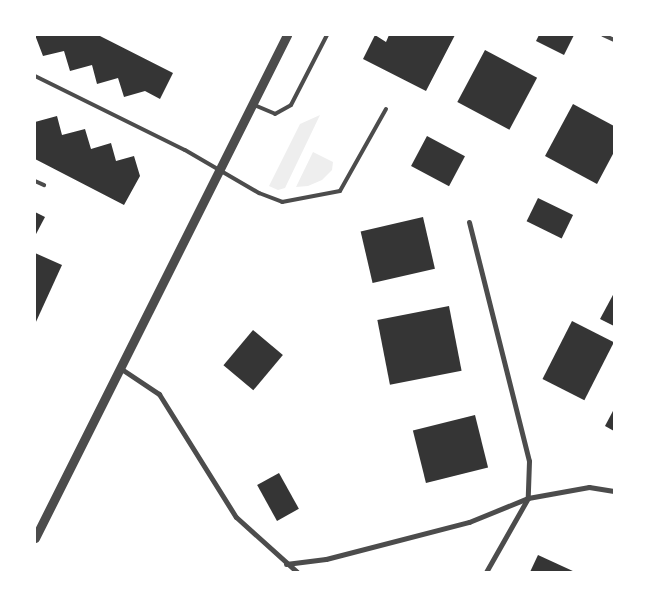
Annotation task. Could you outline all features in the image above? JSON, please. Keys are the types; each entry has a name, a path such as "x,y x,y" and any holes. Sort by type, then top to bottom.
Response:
{"street":[{"path":"35,538 287,35"},
{"path":"468,222 529,461 528,498 486,572"},
{"path":"120,368 159,394 236,516 286,564 297,572"},
{"path":"286,564 326,558 469,522 528,498 589,487 614,491"}],"lane":[{"path":"252,104 275,114 291,105 328,35"},
{"path":"603,35 614,40"},
{"path":"35,76 220,170 259,192 282,202 340,192 386,109"},
{"path":"35,181 44,185"}],"shaded area":[{"path":"320,115 285,188 278,190 269,186 300,124"},
{"path":"313,152 333,162 332,170 322,180 308,186 296,187"}],"building":[{"path":"35,35 98,35 173,73 160,99 145,91 124,97 118,78 97,84 92,65 70,71 64,51 43,56"},
{"path":"375,35 386,42 389,35 455,35 426,91 363,59"},
{"path":"539,35 574,35 564,55 536,41"},
{"path":"485,50 537,78 509,130 457,102"},
{"path":"573,104 614,126 614,152 597,184 545,156"},
{"path":"57,116 62,135 85,129 91,149 111,143 116,161 134,156 140,176 124,205 35,159 35,122"},
{"path":"427,136 465,156 449,186 411,166"},
{"path":"538,198 573,215 562,238 527,221"},
{"path":"35,212 45,217 35,236"},
{"path":"423,217 435,269 373,283 361,231"},
{"path":"35,253 62,265 35,324"},
{"path":"614,293 614,326 600,319"},
{"path":"449,306 462,371 390,385 377,320"},
{"path":"572,321 614,342 584,400 542,379"},
{"path":"253,330 283,355 253,390 223,365"},
{"path":"614,409 614,431 605,426"},
{"path":"475,415 488,467 426,483 413,430"},
{"path":"279,473 299,509 277,521 257,485"},
{"path":"538,555 575,572 530,572"}]}
